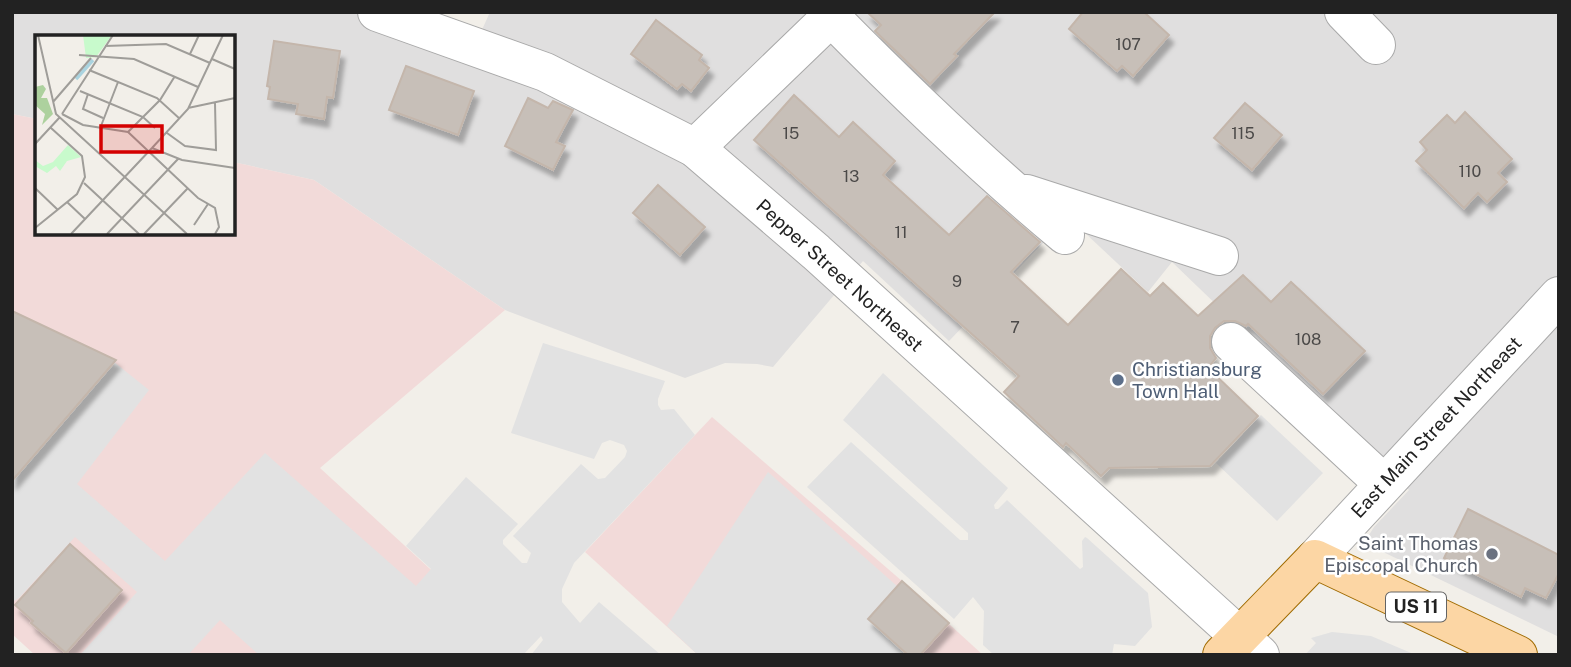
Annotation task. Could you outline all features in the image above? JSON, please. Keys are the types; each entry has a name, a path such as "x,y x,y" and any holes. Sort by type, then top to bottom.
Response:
{"main road":[{"path":"1241,648 1315,559"},
{"name":"US 11","path":"1315,559 1518,655"}],"street":[{"name":"Pepper Street Northeast","path":"377,12 545,72 695,148 816,252 1241,648"},
{"path":"1344,12 1376,45"},
{"path":"695,148 833,15 918,104 1008,188 1065,235"},
{"path":"1008,188 1219,256"},
{"name":"East Main Street Northeast","path":"1315,559 1559,296"},
{"path":"1231,342 1383,483"}],"shaded area":[{"path":"12,12 426,12 481,32 490,12 1559,12 1559,637 1379,550 1371,543 1369,535 1409,490 1172,262 1148,292 1068,217 949,341 863,261 773,367 725,363 685,378 505,310 314,180 234,162 234,35 35,35 35,119 12,114"},
{"path":"12,114 35,119 35,234 234,234 234,162 314,180 505,310 320,468 524,655 35,655 12,634"},
{"path":"543,343 665,381 658,405 661,410 674,409 695,435 574,563 562,589 562,602 580,623 599,602 661,655 531,655 543,640 541,636 523,655 259,655 220,620 188,655 80,655 137,592 75,537 19,598 12,602 12,481 114,362 149,390 77,484 165,561 265,453 416,586 431,569 406,546 466,477 518,524 503,540 503,544 522,563 527,563 531,553 513,536 581,464 598,479 605,478 625,457 627,451 624,445 610,440 602,443 594,459 511,433"},
{"path":"883,373 1008,488 994,505 995,509 1007,500 1080,569 1083,567 1082,541 1087,538 1148,593 1152,627 1135,646 1114,644 1112,655 994,655 983,645 984,611 973,597 954,619 807,487 851,442 960,540 968,540 968,533 843,420"},
{"path":"1261,415 1323,473 1277,521 1216,463"},
{"path":"712,417 902,581 983,655 698,655 585,552"},
{"path":"768,472 897,586 868,619 908,655 698,655 667,626"},
{"path":"1332,632 1371,636 1416,655 1305,655 1316,643 1311,638"}],"building":[{"path":"867,12 995,12 954,54 957,56 930,84 875,31 881,25"},
{"path":"1083,12 1144,12 1169,35 1133,76 1122,66 1117,71 1069,29"},
{"path":"656,20 702,55 699,60 709,68 691,91 682,84 677,89 631,54"},
{"path":"274,41 340,51 333,98 327,97 324,119 296,114 298,104 268,99 270,87 267,86"},
{"path":"406,66 474,91 458,135 389,110"},
{"path":"794,95 839,137 853,122 895,161 883,175 949,235 987,196 1040,242 1011,272 1068,325 1121,269 1150,296 1163,283 1198,316 1243,275 1271,302 1291,282 1365,351 1323,394 1248,324 1246,326 1235,321 1224,321 1210,336 1210,348 1216,358 1208,368 1258,416 1210,466 1109,468 1101,476 1066,443 1063,447 1004,392 1019,376 754,140"},
{"path":"528,98 548,108 553,101 573,110 556,142 565,146 553,170 505,146"},
{"path":"1245,103 1282,135 1252,170 1214,138"},
{"path":"1465,112 1512,159 1498,173 1507,182 1487,202 1478,193 1464,208 1416,161 1427,150 1420,142 1447,115 1455,123"},
{"path":"658,185 705,227 680,255 633,213"},
{"path":"12,311 116,360 12,481"},
{"name":"Saint Thomas Episcopal Church","path":"1468,509 1559,555 1559,573 1546,598 1525,588 1521,597 1444,558"},
{"path":"70,544 122,590 66,653 31,623 33,621 15,605"},
{"path":"902,581 949,623 920,655 908,655 868,619"}],"place":[{"name":"Christiansburg Town Hall","path":"1118,380"},
{"name":"Saint Thomas Episcopal Church","path":"1492,554"}]}
